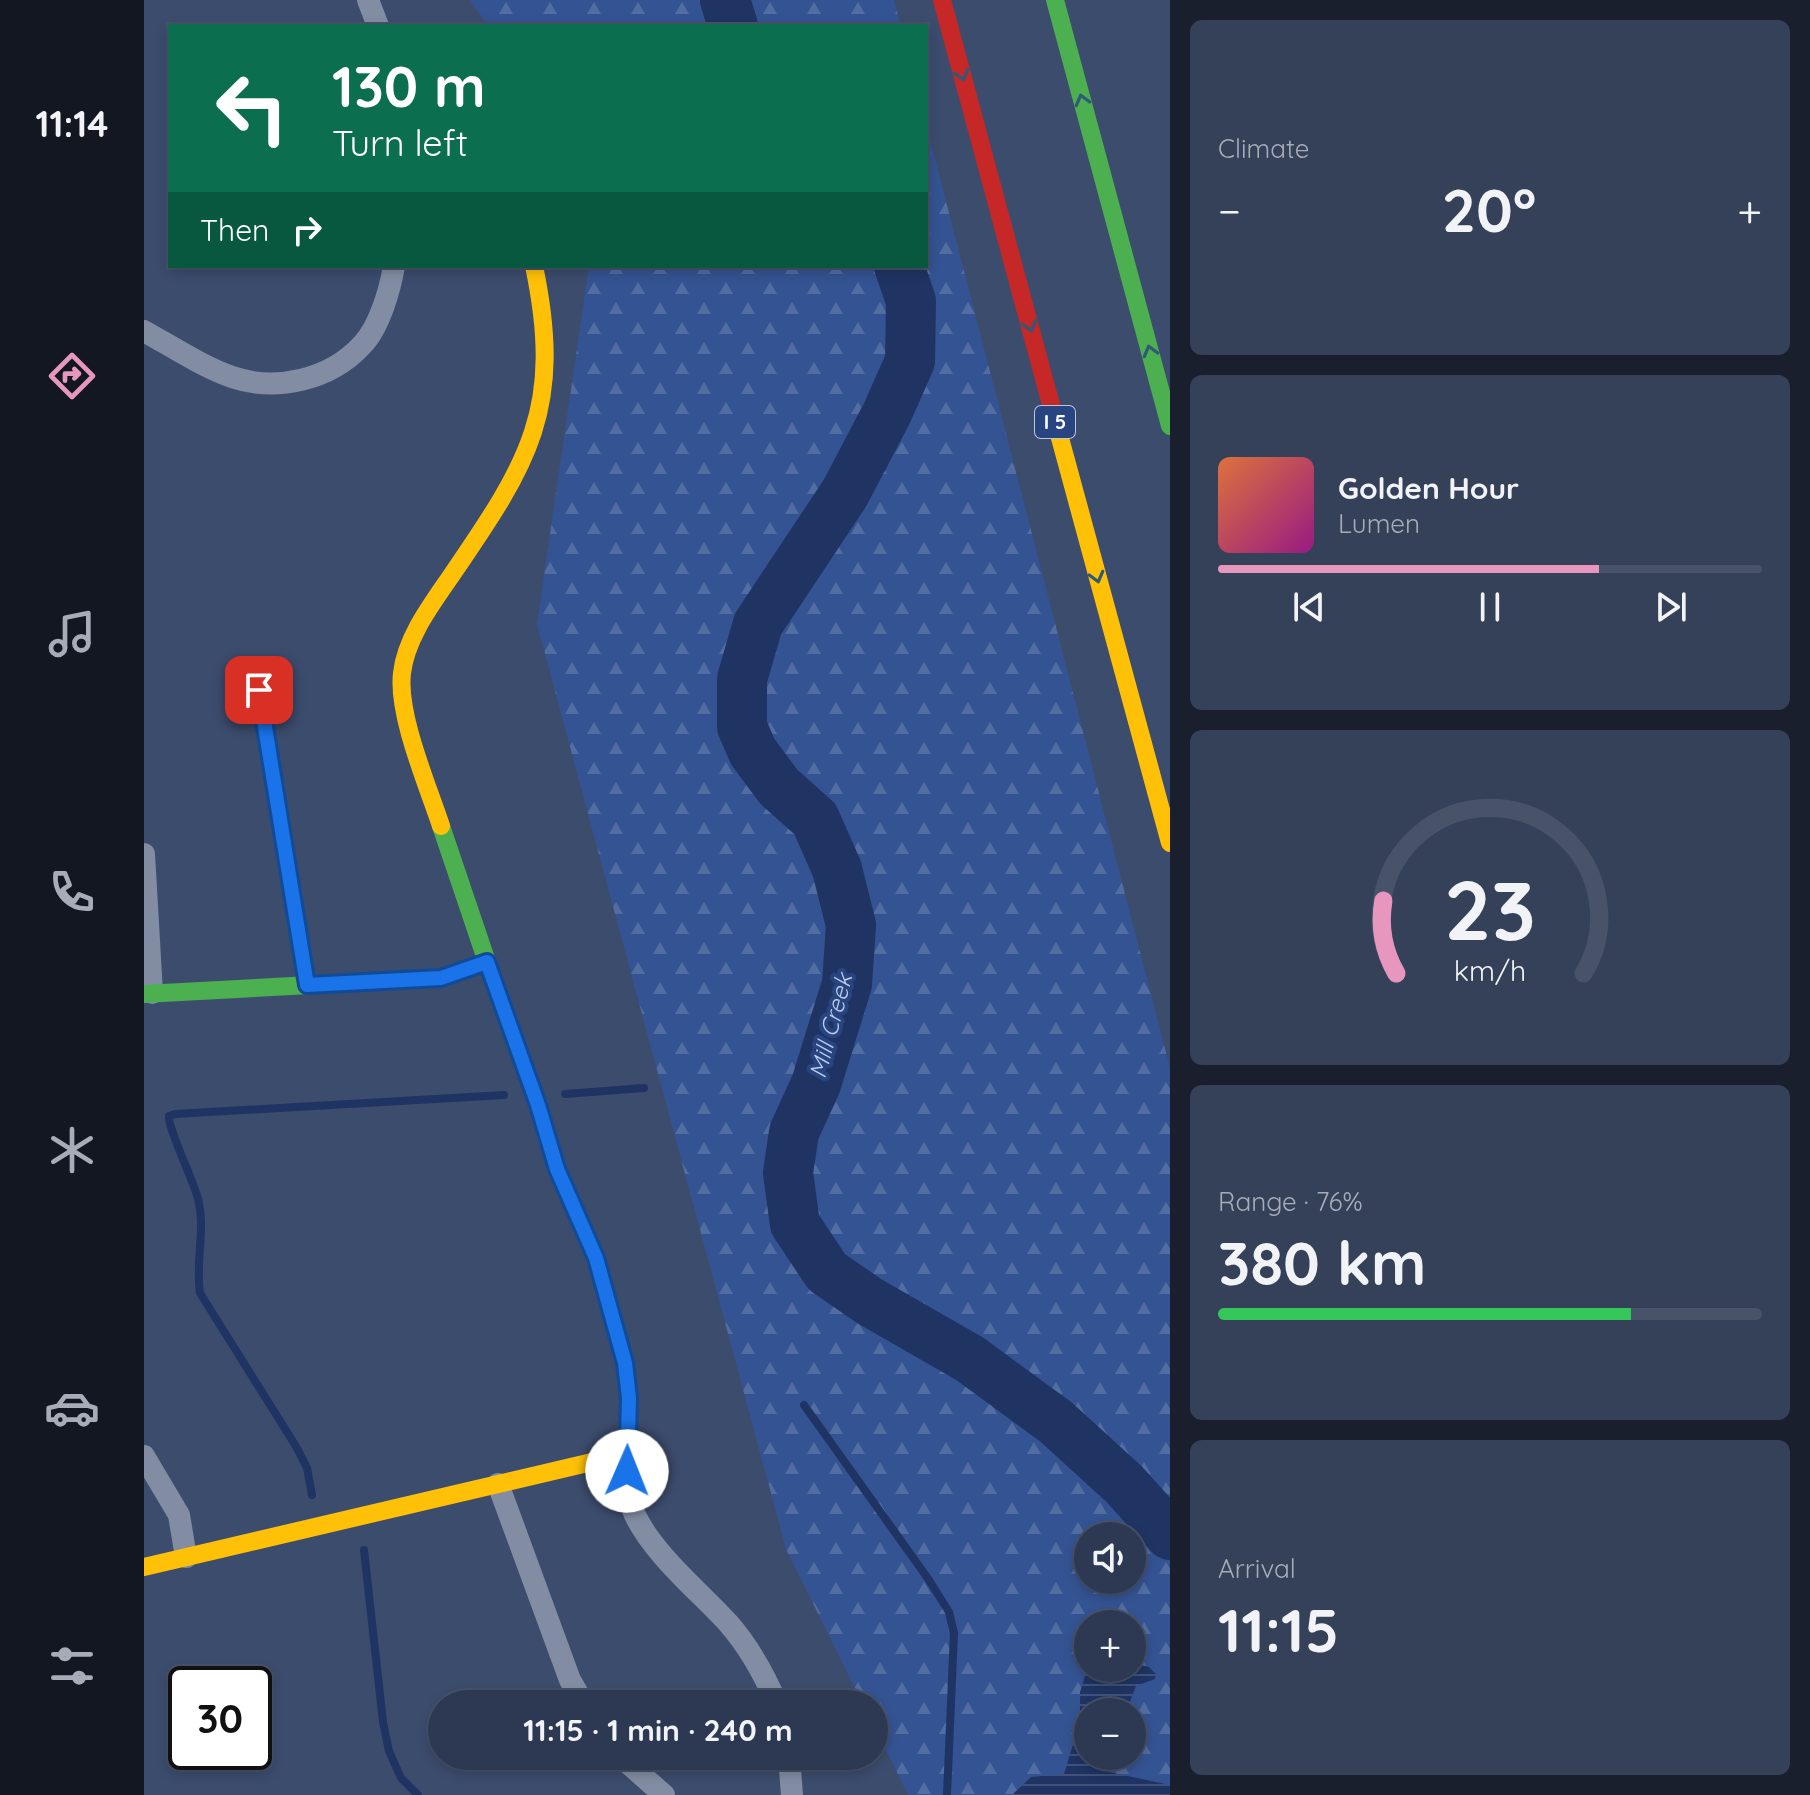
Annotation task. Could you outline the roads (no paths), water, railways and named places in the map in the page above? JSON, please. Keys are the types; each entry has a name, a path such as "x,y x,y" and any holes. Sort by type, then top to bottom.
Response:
{"main road":[{"name":"I 5","path":"942,0 1170,843"},
{"path":"1055,0 1170,426"},
{"path":"144,1567 626,1454 629,1398 625,1363 596,1258 557,1169 538,1105 487,962 408,723 401,675 410,646 432,604 496,510 524,460 540,413 545,363 539,287 534,268"},
{"path":"148,994 441,978 487,962"}],"street":[{"path":"368,0 377,24"},
{"path":"144,331 231,377 272,385 304,381 334,367 363,345 384,307 394,268"},
{"path":"144,854 148,994"},
{"path":"626,1454 628,1488 635,1516 658,1548 732,1627 770,1690"},
{"path":"144,1456 179,1515 186,1557"},
{"path":"498,1484 576,1690"},
{"path":"636,1770 664,1795"},
{"path":"790,1770 792,1795"}],"lane":[{"path":"259,690 307,985"}],"waterway":[{"name":"Mill Creek","path":"725,0 732,24"},
{"name":"Mill Creek","path":"900,268 911,301 910,361 845,493 758,624 742,679 742,727 753,752 779,787 815,819 837,869 851,925 847,984 816,1084 794,1132 788,1173 795,1224 827,1272 869,1301 970,1359 1056,1422 1124,1484 1170,1535"},
{"path":"565,1094 644,1088"},
{"path":"312,1495 307,1468 297,1448 200,1293 200,1211 196,1191 169,1116 504,1095"},
{"path":"804,1405 949,1612 954,1633 947,1795"},
{"path":"364,1550 389,1751 401,1778 418,1795"}]}
